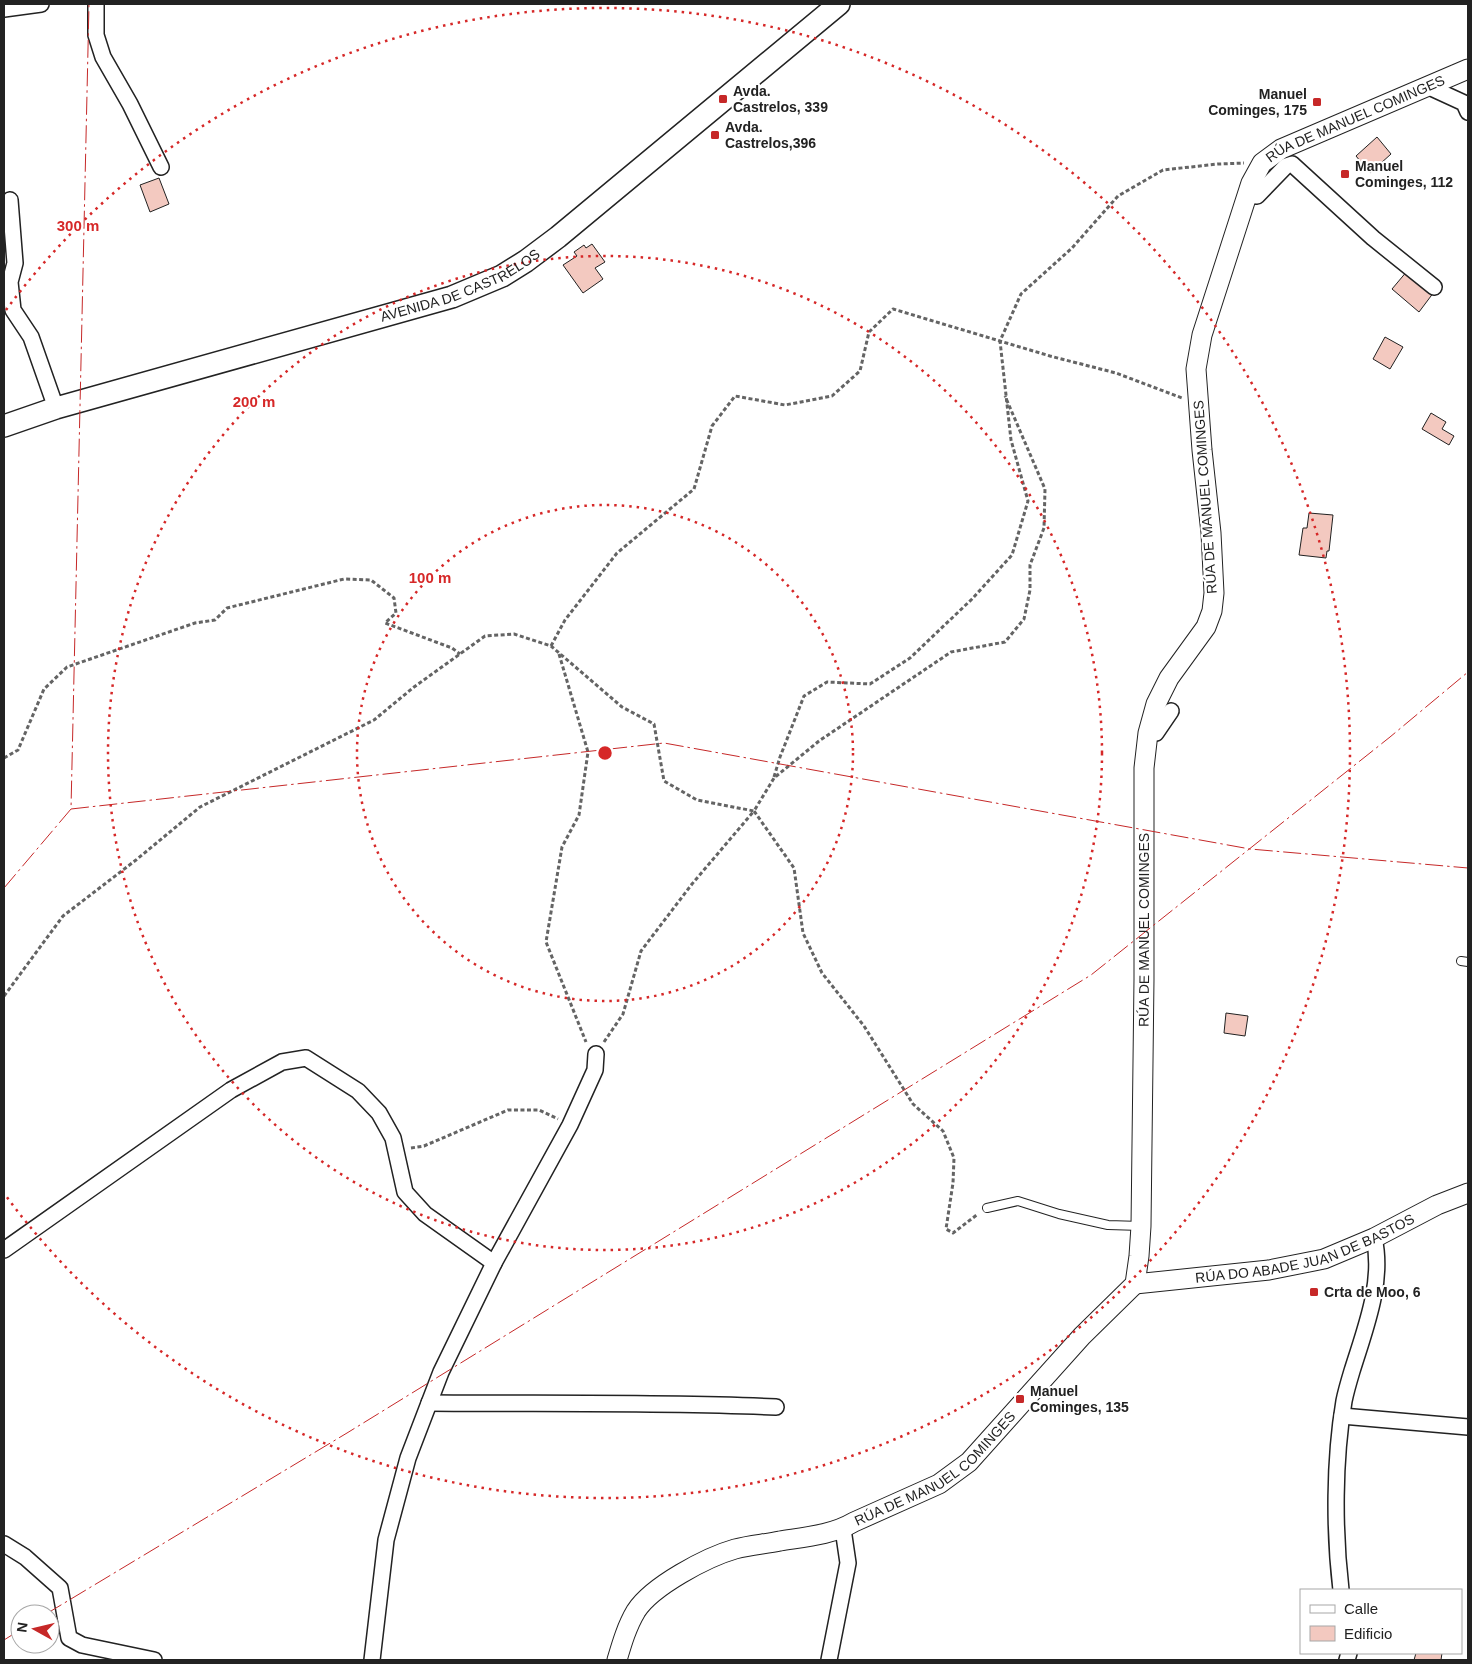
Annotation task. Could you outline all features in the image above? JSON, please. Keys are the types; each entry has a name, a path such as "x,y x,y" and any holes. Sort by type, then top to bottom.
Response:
{"main road":[{"name":"AVENIDA DE CASTRELOS","path":"4,426 56,408 452,297 502,276 558,237 839,4"}],"street":[{"path":"4,9 41,4"},
{"path":"96,4 96,35 103,57 130,104 161,167"},
{"name":"RÚA DE MANUEL COMINGES","path":"617,1660 627,1629 637,1609 666,1582 720,1554 737,1548 843,1529 854,1522 939,1484 969,1462 1082,1336 1135,1284 1141,1226 1144,768 1148,733 1156,704 1165,686 1206,627 1212,611 1214,593 1211,533 1196,369 1202,335 1252,183 1262,163 1280,149 1468,69"},
{"path":"1427,86 1464,103 1468,112"},
{"path":"1248,195 1257,196 1286,166 1292,164 1373,238 1434,287"},
{"path":"10,200 15,263 10,282 13,310 31,337 56,408"},
{"path":"1148,733 1156,733 1171,711"},
{"path":"372,1660 386,1540 408,1458 441,1372 494,1263 570,1124 595,1070 596,1054"},
{"path":"4,1250 231,1090 282,1062 306,1058 358,1091 379,1113 393,1138 405,1192 425,1214 494,1263"},
{"name":"RÚA DO ABADE JUAN DE BASTOS","path":"1135,1284 1269,1270 1324,1259 1374,1238 1438,1205 1468,1194"},
{"path":"1341,1589 1338,1562 1337,1480 1342,1416 1344,1398 1370,1311 1378,1262 1374,1238"},
{"path":"429,1404 689,1403 776,1407"},
{"path":"1342,1416 1468,1427"},
{"path":"829,1660 848,1563 843,1529"},
{"path":"4,1544 25,1557 60,1588 69,1638 82,1645 154,1660"}],"lane":[{"path":"987,1208 1018,1200 1059,1214 1108,1225 1141,1226"}],"path":[{"path":"559,652 588,752 579,815 562,847 546,942 585,1041 596,1054 622,1014 641,951 692,884 754,811 774,778 780,757 804,696 827,682 870,684 910,658 972,599 1012,556 1028,501 1010,440 1000,341 1021,294 1072,248 1118,196 1163,170 1218,164 1262,163"},
{"path":"551,646 565,620 617,553 694,489 712,426 735,396 785,405 832,396 860,371 869,332 893,309 1116,373 1170,395 1198,403"},
{"path":"774,778 819,741 951,652 1005,642 1024,619 1030,590 1030,565 1044,528 1045,489 1005,396"},
{"path":"4,758 18,750 44,688 67,667 195,623 215,620 227,608 344,579 371,580 394,598 396,613 386,623 452,648 460,654"},
{"path":"4,996 63,916 136,860 200,806 374,720 485,636 514,634 551,646 622,707 654,724 664,781 697,800 754,811 794,868 803,933 822,973 864,1026 913,1104 943,1131 954,1158 953,1183 946,1229 953,1233 987,1208"},
{"path":"396,1152 424,1146 508,1110 539,1110 570,1124"}],"building":[{"path":"1377,137 1391,154 1370,173 1356,156"},
{"path":"159,178 169,204 150,212 140,185"},
{"path":"592,244 605,262 595,268 603,279 583,293 563,265 577,256 574,252 584,245 586,248"},
{"path":"1408,270 1434,292 1419,312 1392,289"},
{"path":"1385,337 1403,347 1390,369 1373,359"},
{"path":"1431,413 1446,422 1442,429 1454,436 1449,445 1422,429"},
{"path":"1309,513 1333,515 1329,551 1327,551 1326,558 1299,555 1303,528 1307,528"},
{"path":"1226,1013 1248,1016 1245,1036 1224,1033"},
{"path":"1416,1654 1442,1654 1441,1660 1414,1660"}],"power":[{"path":"4,888 71,809 89,4"},
{"path":"60,1606 347,1433 1091,975 1390,737 1468,672"},
{"path":"71,809 664,743 1250,849 1468,868"},
{"path":"4,1640 10,1636"}],"place":[{"name":"Avda. Castrelos, 339","path":"723,99"},
{"name":"Manuel Cominges, 175","path":"1317,102"},
{"name":"Avda. Castrelos,396","path":"715,135"},
{"name":"Manuel Cominges, 112","path":"1345,174"},
{"name":"Crta de Moo, 6","path":"1314,1292"},
{"name":"Manuel Cominges, 135","path":"1020,1399"}]}
